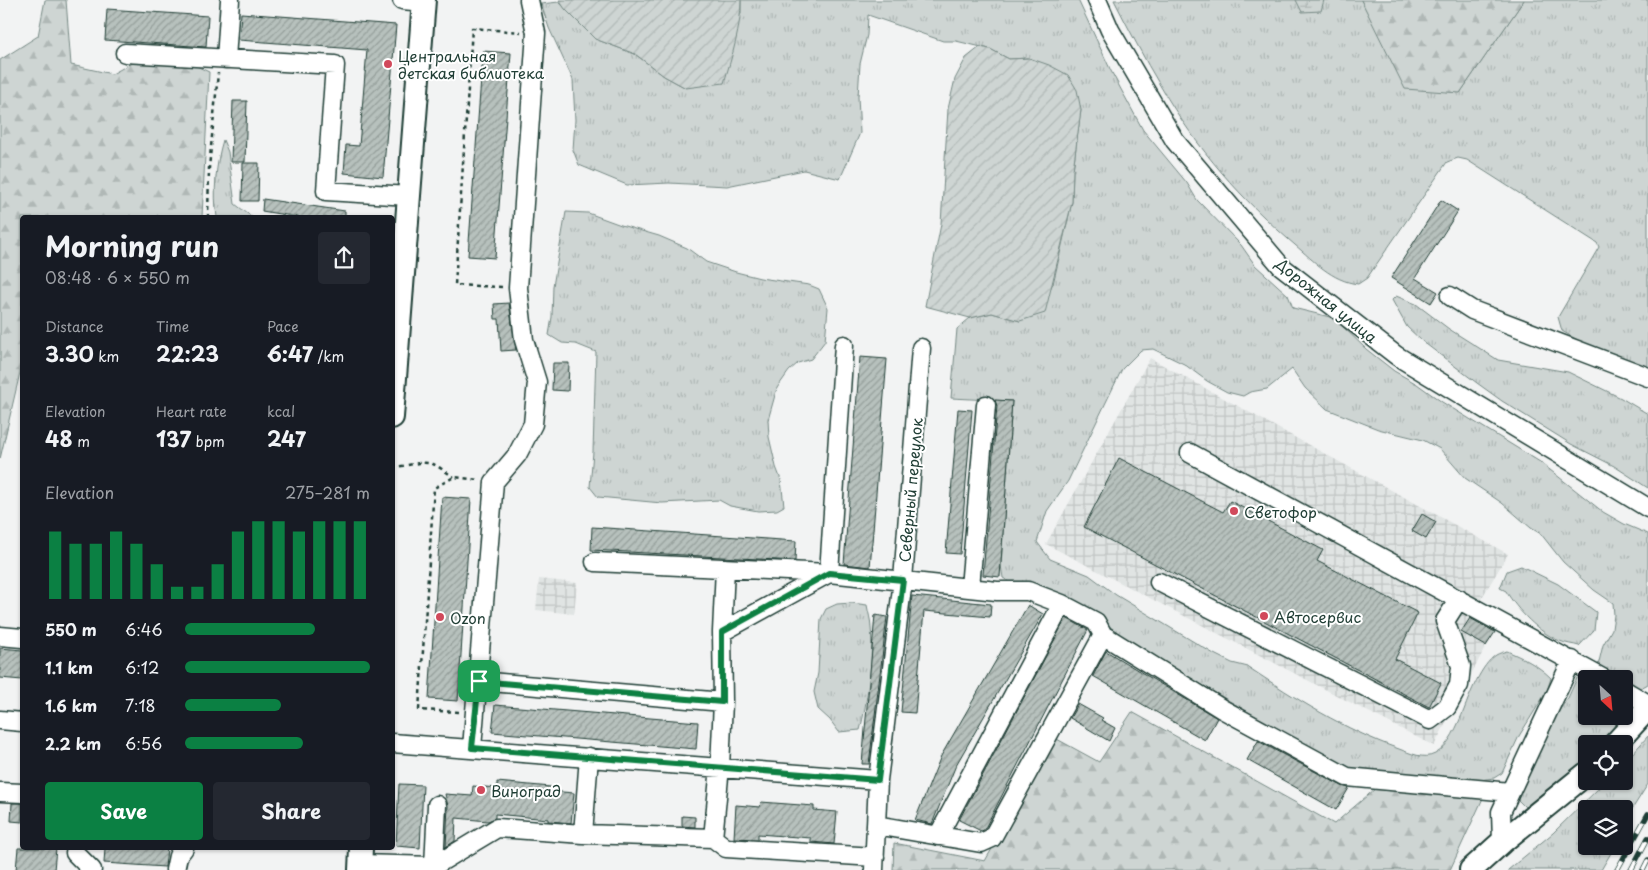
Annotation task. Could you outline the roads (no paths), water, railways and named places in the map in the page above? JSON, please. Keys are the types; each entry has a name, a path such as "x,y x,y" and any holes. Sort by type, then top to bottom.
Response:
{"main road":[{"path":"395,378 424,1"},
{"path":"1623,735 1648,706"},
{"path":"1471,870 1502,842 1578,780"}],"street":[{"path":"222,59 230,0"},
{"path":"402,0 424,1"},
{"path":"472,748 494,482 517,455 533,424 537,382 524,340 518,288 536,33 529,0"},
{"name":"Дорожная улица","path":"1097,0 1110,30 1175,141 1281,266 1397,356 1648,508"},
{"path":"125,53 335,66 326,191 409,196"},
{"path":"1450,296 1472,310 1648,377"},
{"path":"829,573 844,346"},
{"name":"Северный переулок","path":"874,864 878,780 903,580 921,348"},
{"path":"970,588 986,405"},
{"path":"1190,453 1589,670"},
{"path":"595,562 829,573 970,588 1028,591 1062,604 1096,622 1103,635 1222,709 1347,777 1510,792"},
{"path":"712,838 720,767 725,568"},
{"path":"722,632 829,573"},
{"path":"1159,582 1430,720 1447,707 1459,685 1461,666 1445,621 1459,599"},
{"path":"938,836 1062,604"},
{"path":"876,825 981,843 992,838 1103,635"},
{"path":"0,636 20,638"},
{"path":"1502,842 1500,812 1572,660"},
{"path":"479,681 722,702"},
{"path":"1633,696 1648,706"},
{"path":"0,720 20,722"},
{"path":"395,743 878,780"},
{"path":"584,834 589,757"},
{"path":"0,792 20,794"},
{"path":"428,867 437,805"},
{"path":"361,860 428,867 497,828 584,834 712,838 726,848 874,864"},
{"path":"175,870 178,856 182,850"},
{"path":"75,853 92,870"}],"railway":[{"path":"1617,870 1648,814"},
{"path":"1631,870 1648,838"},
{"path":"1643,870 1648,860"}],"place":[{"name":"Центральная детская библиотека","path":"388,64"},
{"name":"Светофор","path":"1234,511"},
{"name":"Автосервис","path":"1264,616"},
{"name":"Ozon","path":"440,617"},
{"name":"Виноград","path":"481,790"}]}
